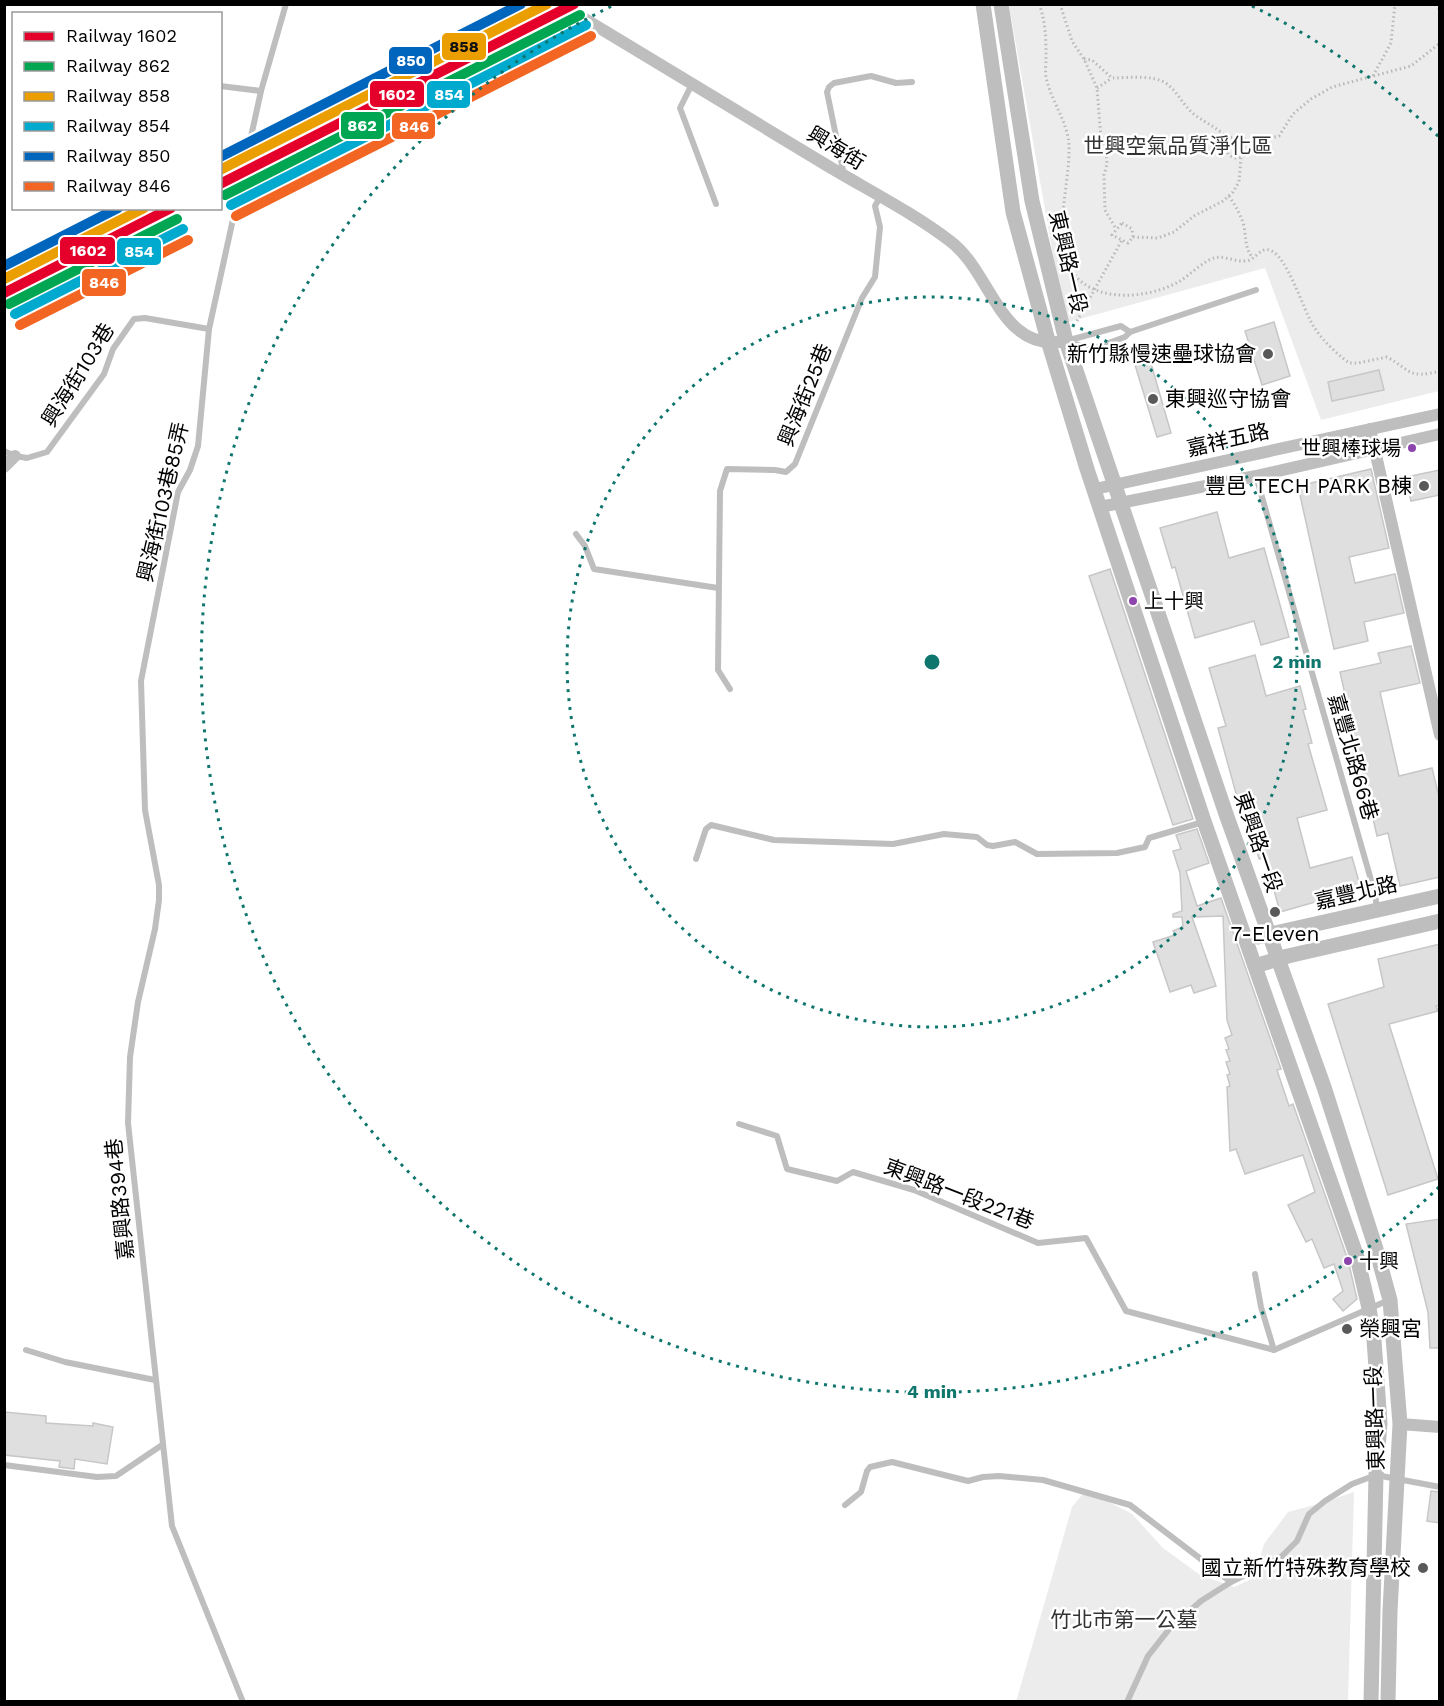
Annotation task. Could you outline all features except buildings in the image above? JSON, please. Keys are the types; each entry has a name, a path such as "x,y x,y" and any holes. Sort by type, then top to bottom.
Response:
{"street":[{"name":"興海街","path":"560,4 880,196 952,242 971,263 1000,310 1017,331 1049,344"},
{"name":"東興路一段","path":"983,4 1013,212 1049,344 1100,507 1204,821 1357,1257 1369,1308 1374,1340 1380,1423 1376,1475 1371,1701"},
{"name":"東興路一段","path":"1001,4 1032,201 1066,341 1268,934 1324,1087 1376,1248 1390,1300 1400,1424 1390,1611 1388,1701"},
{"path":"1049,344 1066,341"},
{"name":"嘉祥五路","path":"1095,489 1440,414"},
{"path":"1370,429 1440,735"},
{"name":"嘉祥五路","path":"1100,507 1256,476 1440,434"},
{"path":"4,467 10,454"},
{"name":"嘉豐北路","path":"1247,941 1268,934 1440,896"},
{"path":"1255,966 1440,921"},
{"path":"1400,1424 1440,1427"}],"lane":[{"path":"209,329 261,91 286,4"},
{"path":"845,176 827,92 829,87 834,83 872,76 896,83 912,82"},
{"path":"692,84 680,108 716,204"},
{"path":"222,86 261,91"},
{"name":"興海街25巷","path":"730,688 718,670 720,491 724,476 727,469 786,472 795,464 862,298 876,276 880,227 875,206 880,196"},
{"path":"1066,341 1092,349 1125,337 1130,332 1256,290"},
{"name":"興海街103巷","path":"10,454 27,458 47,452 104,374 113,349 134,319 145,318 209,329"},
{"path":"1066,341 1121,326 1130,332"},
{"name":"興海街103巷85弄","path":"141,681 178,492 190,470 198,446 209,329"},
{"name":"嘉豐北路66巷","path":"1256,476 1372,883 1377,910"},
{"path":"576,534 585,546 594,569 718,588"},
{"name":"嘉興路394巷","path":"141,681 145,810 159,885 159,900 155,929 138,1002 130,1057 128,1123 172,1526 243,1701"},
{"path":"696,860 706,829 711,825 774,840 893,844 944,834 976,837 987,845 993,846 1015,842 1037,854 1117,853 1144,847 1149,838 1204,821"},
{"name":"東興路一段221巷","path":"739,1124 777,1136 787,1169 837,1180 853,1172 864,1175 914,1190 1038,1243 1086,1238 1126,1311 1274,1350"},
{"path":"1256,1274 1261,1307 1274,1350 1390,1300"},
{"path":"26,1350 65,1362 155,1380"},
{"path":"4,1465 97,1478 116,1476 162,1445"},
{"path":"845,1504 861,1492 870,1467 892,1462 968,1481 999,1476 1043,1480 1130,1505 1231,1582"},
{"path":"1127,1701 1148,1656 1170,1628 1201,1601 1231,1582 1281,1557 1297,1541 1308,1514 1325,1501 1352,1484 1376,1475 1440,1487"}],"path":[{"path":"1040,4 1045,29 1045,75 1069,139 1062,232 1071,270 1078,279 1096,290 1115,296 1155,291 1179,282 1211,259 1222,256 1246,261 1263,250 1269,249 1276,254 1291,274 1306,314 1316,330 1333,350 1349,363 1387,357 1405,371 1417,375 1440,371"},
{"path":"1060,4 1072,41 1084,59 1097,88 1101,139 1106,152 1107,164 1104,175 1105,210 1116,229"},
{"path":"1373,77 1391,43 1395,4"},
{"path":"1436,5 1440,10"},
{"path":"1248,143 1279,136 1293,114 1311,99 1332,87 1411,66 1440,43"},
{"path":"1084,59 1092,60 1112,78"},
{"path":"1097,88 1112,78 1156,79 1167,84 1190,111 1201,120 1221,130 1229,140"},
{"path":"1239,136 1248,143 1246,154 1241,158 1234,158 1228,154 1226,147 1229,140 1239,136"},
{"path":"1133,237 1158,238 1174,232 1194,216 1229,196 1239,182 1241,158"},
{"path":"1229,196 1239,212 1248,252 1253,258"},
{"path":"1122,223 1132,229 1133,237 1128,243 1112,235 1122,223"},
{"path":"1066,341 1122,240"}],"green space":[{"name":"世興空氣品質淨化區","path":"1009,5 1439,5 1439,391 1321,420 1265,268 1065,323"},
{"name":"竹北市第一公墓","path":"1086,1490 1132,1514 1163,1548 1200,1575 1234,1587 1254,1578 1264,1544 1288,1512 1354,1492 1348,1701 1016,1702 1072,1507"}],"rail line":[{"name":"850","path":"222,156 521,4"},
{"name":"858","path":"222,169 547,4"},
{"name":"1602","path":"222,183 574,4"},
{"name":"862","path":"225,195 580,15"},
{"name":"854","path":"231,205 586,25"},
{"name":"846","path":"236,216 591,36"},
{"name":"850","path":"4,266 114,210"},
{"name":"858","path":"4,279 140,210"},
{"name":"1602","path":"4,293 167,210"},
{"name":"862","path":"9,304 177,219"},
{"name":"854","path":"15,314 183,229"},
{"name":"846","path":"20,325 188,240"}],"place":[{"name":"新竹縣慢速壘球協會","path":"1268,354"},
{"name":"東興巡守協會","path":"1153,399"},
{"name":"世興棒球場","path":"1412,448"},
{"name":"豐邑 TECH PARK B棟","path":"1424,486"},
{"name":"上十興","path":"1133,601"},
{"name":"7-Eleven","path":"1275,912"},
{"name":"十興","path":"1348,1261"},
{"name":"榮興宮","path":"1347,1329"},
{"name":"國立新竹特殊教育學校","path":"1423,1568"}]}
